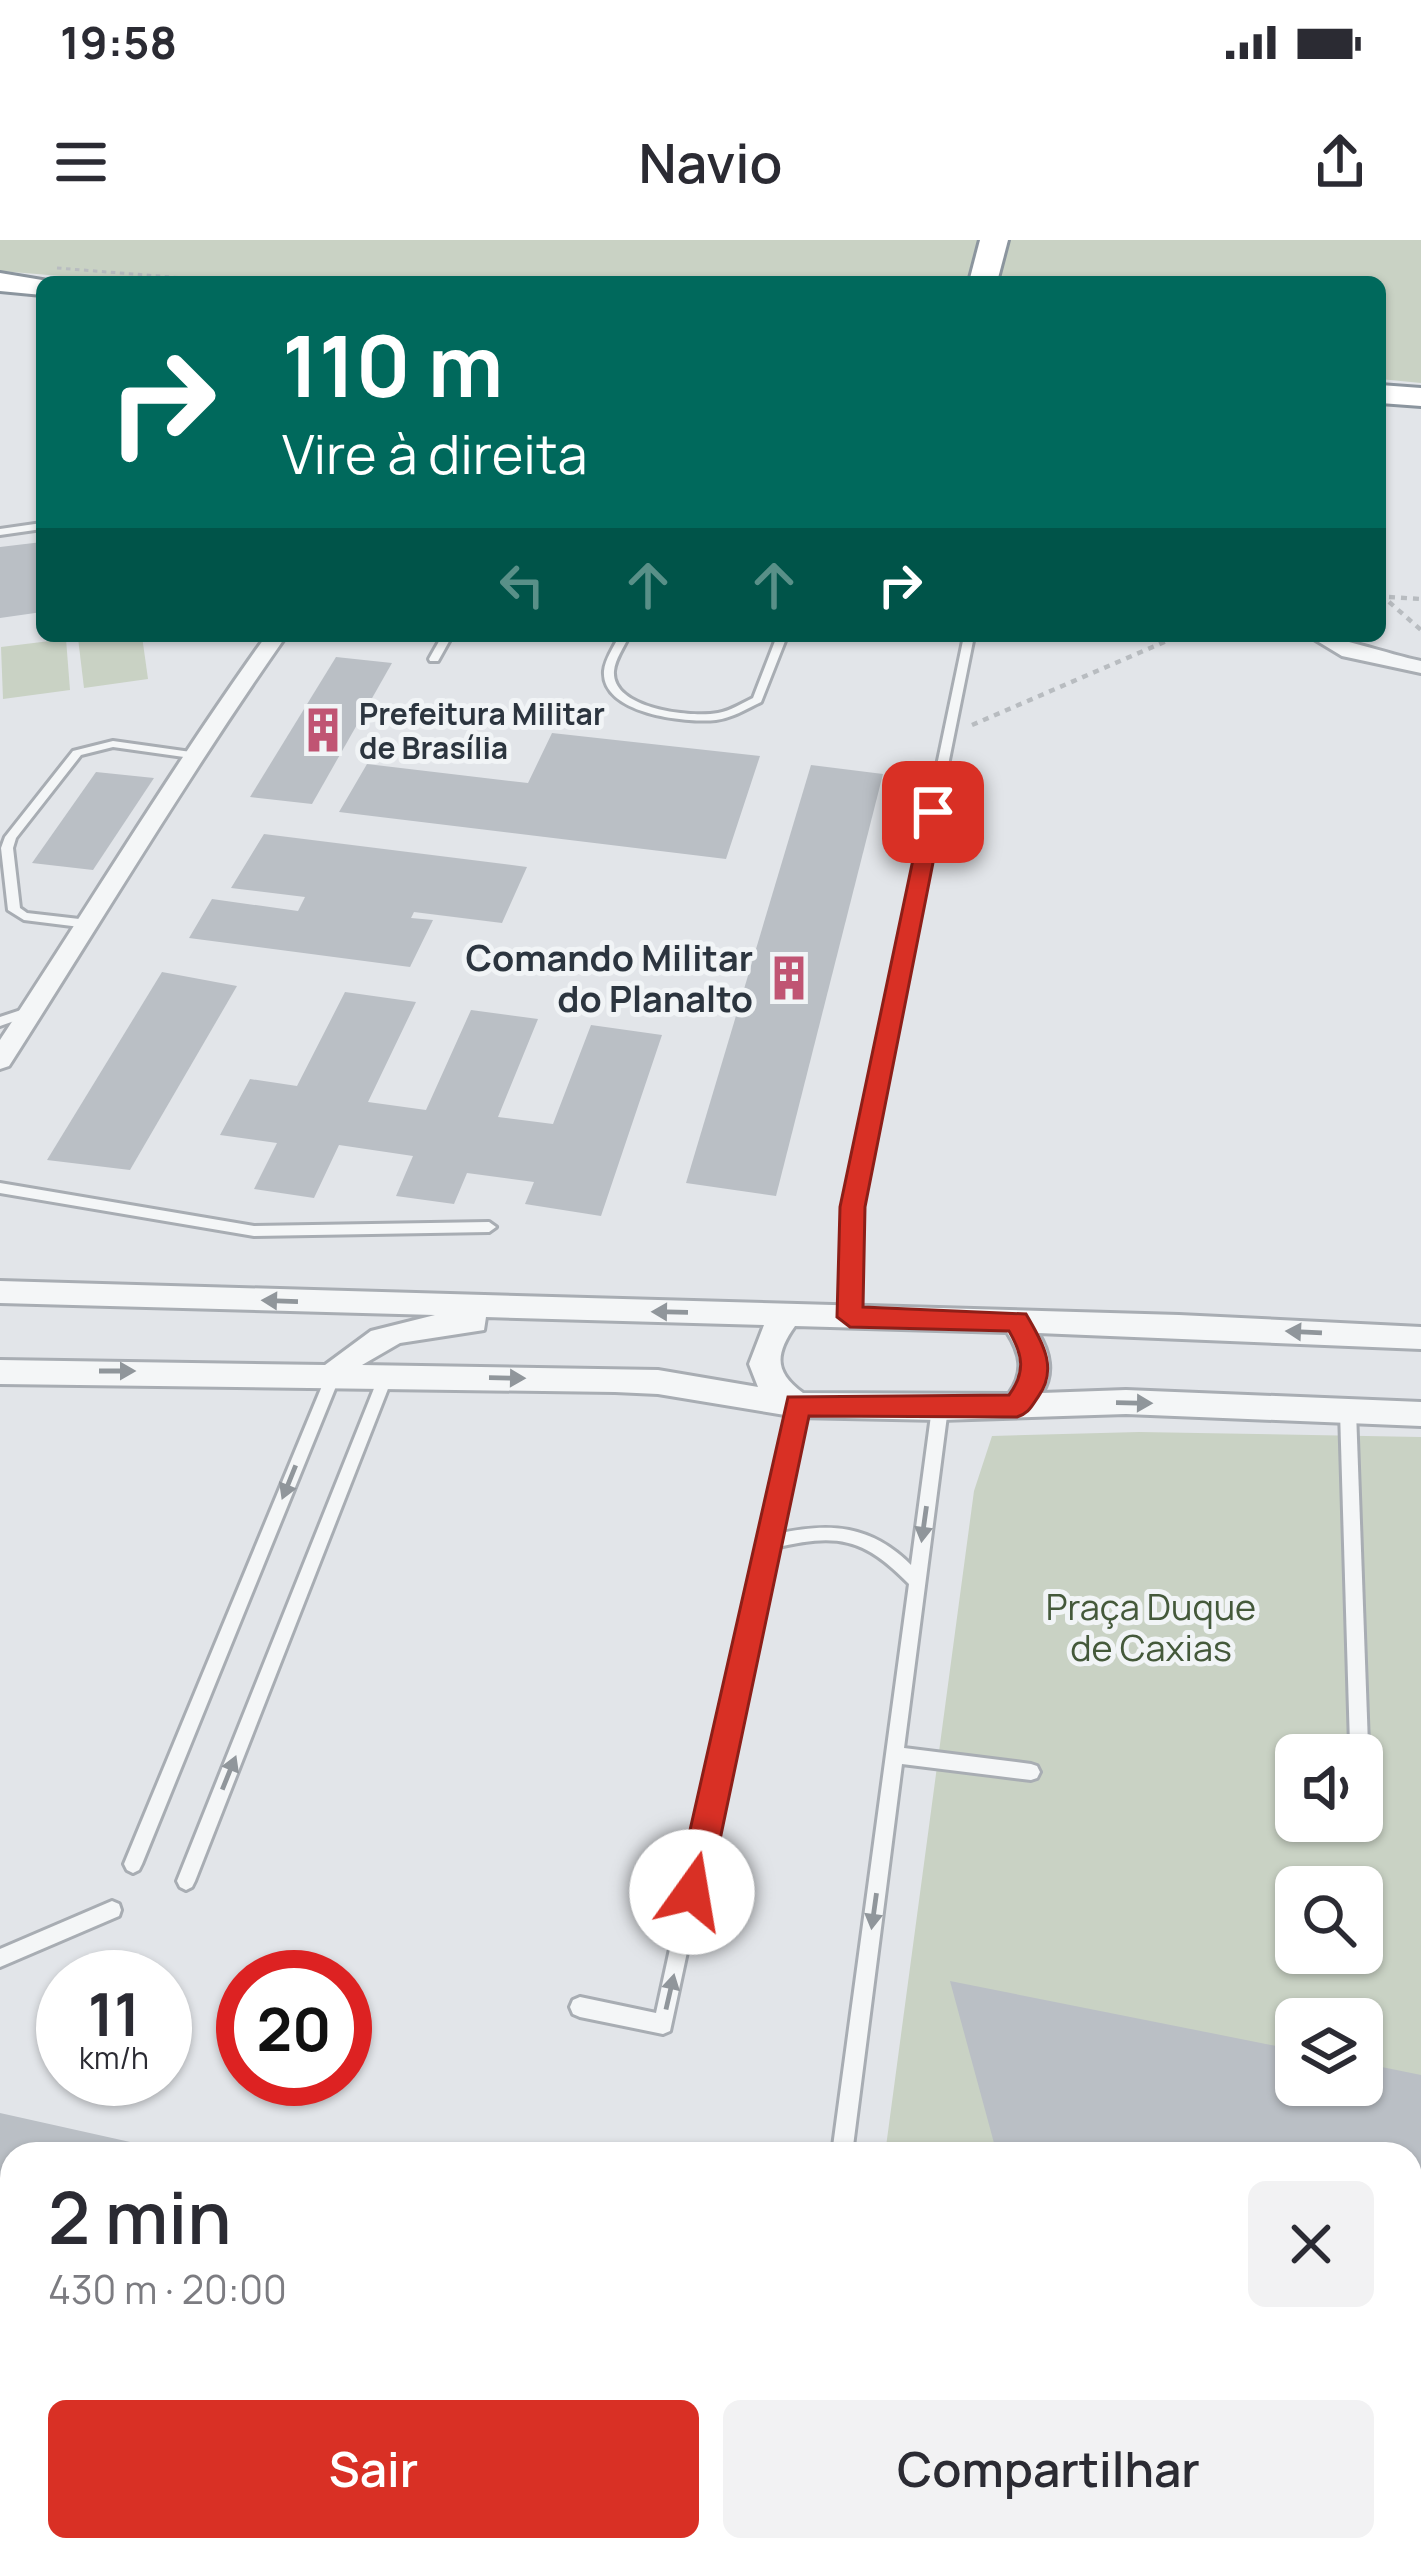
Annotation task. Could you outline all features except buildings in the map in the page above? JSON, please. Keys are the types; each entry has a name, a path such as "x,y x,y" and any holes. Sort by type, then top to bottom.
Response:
{"highway":[{"path":"985,276 994,240"},
{"path":"0,282 36,277"},
{"path":"1386,394 1421,397"}],"street":[{"path":"0,1060 191,755 272,642"},
{"path":"1330,642 1349,652 1421,667"},
{"path":"0,1292 1421,1338"},
{"path":"334,1374 358,1348 375,1338 557,1311"},
{"path":"787,1315 766,1342 762,1356 774,1389 797,1405"},
{"path":"1016,1322 1033,1349 1035,1380 1017,1406"},
{"path":"0,1372 658,1382 797,1405 940,1408 1126,1402 1421,1414"}],"lane":[{"path":"0,532 36,527"},
{"path":"434,659 444,642"},
{"path":"621,642 608,673 611,689 622,701 638,708 715,717 757,700 780,642"},
{"path":"850,1317 852,1207 968,642"},
{"path":"88,924 24,916 14,910 10,837 77,753 113,744 191,755"},
{"path":"0,1022 33,1010"},
{"path":"0,1189 254,1231 489,1227"},
{"path":"133,1864 334,1374"},
{"path":"186,1881 386,1376"},
{"path":"580,2007 663,2024 771,1543 797,1405"},
{"path":"844,2142 940,1408"},
{"path":"1348,1411 1359,1734"},
{"path":"771,1543 808,1532 849,1533 891,1552 916,1581"},
{"path":"895,1755 1031,1772"},
{"path":"0,1958 112,1910"}],"path":[{"path":"1386,595 1421,599"},
{"path":"1386,599 1421,630"},
{"path":"965,728 1164,642"}],"green space":[{"path":"0,240 987,240 979,276 61,276 0,271"},
{"path":"1007,240 1421,240 1421,383 1386,380 1386,276 1000,276"},
{"path":"66,642 70,690 3,699 1,647"},
{"path":"78,642 143,642 148,679 84,688"},
{"name":"Praça Duque de Caxias","path":"1139,1432 1421,1437 1421,2142 887,2142 974,1491 992,1436"}],"place":[{"name":"Prefeitura Militar de Brasília","path":"323,730"},
{"name":"Comando Militar do Planalto","path":"789,978"}],"route":[{"path":"692,1892 771,1543 797,1405 1017,1406 1035,1380 1033,1349 1016,1322 850,1317 852,1207 933,812"}]}
